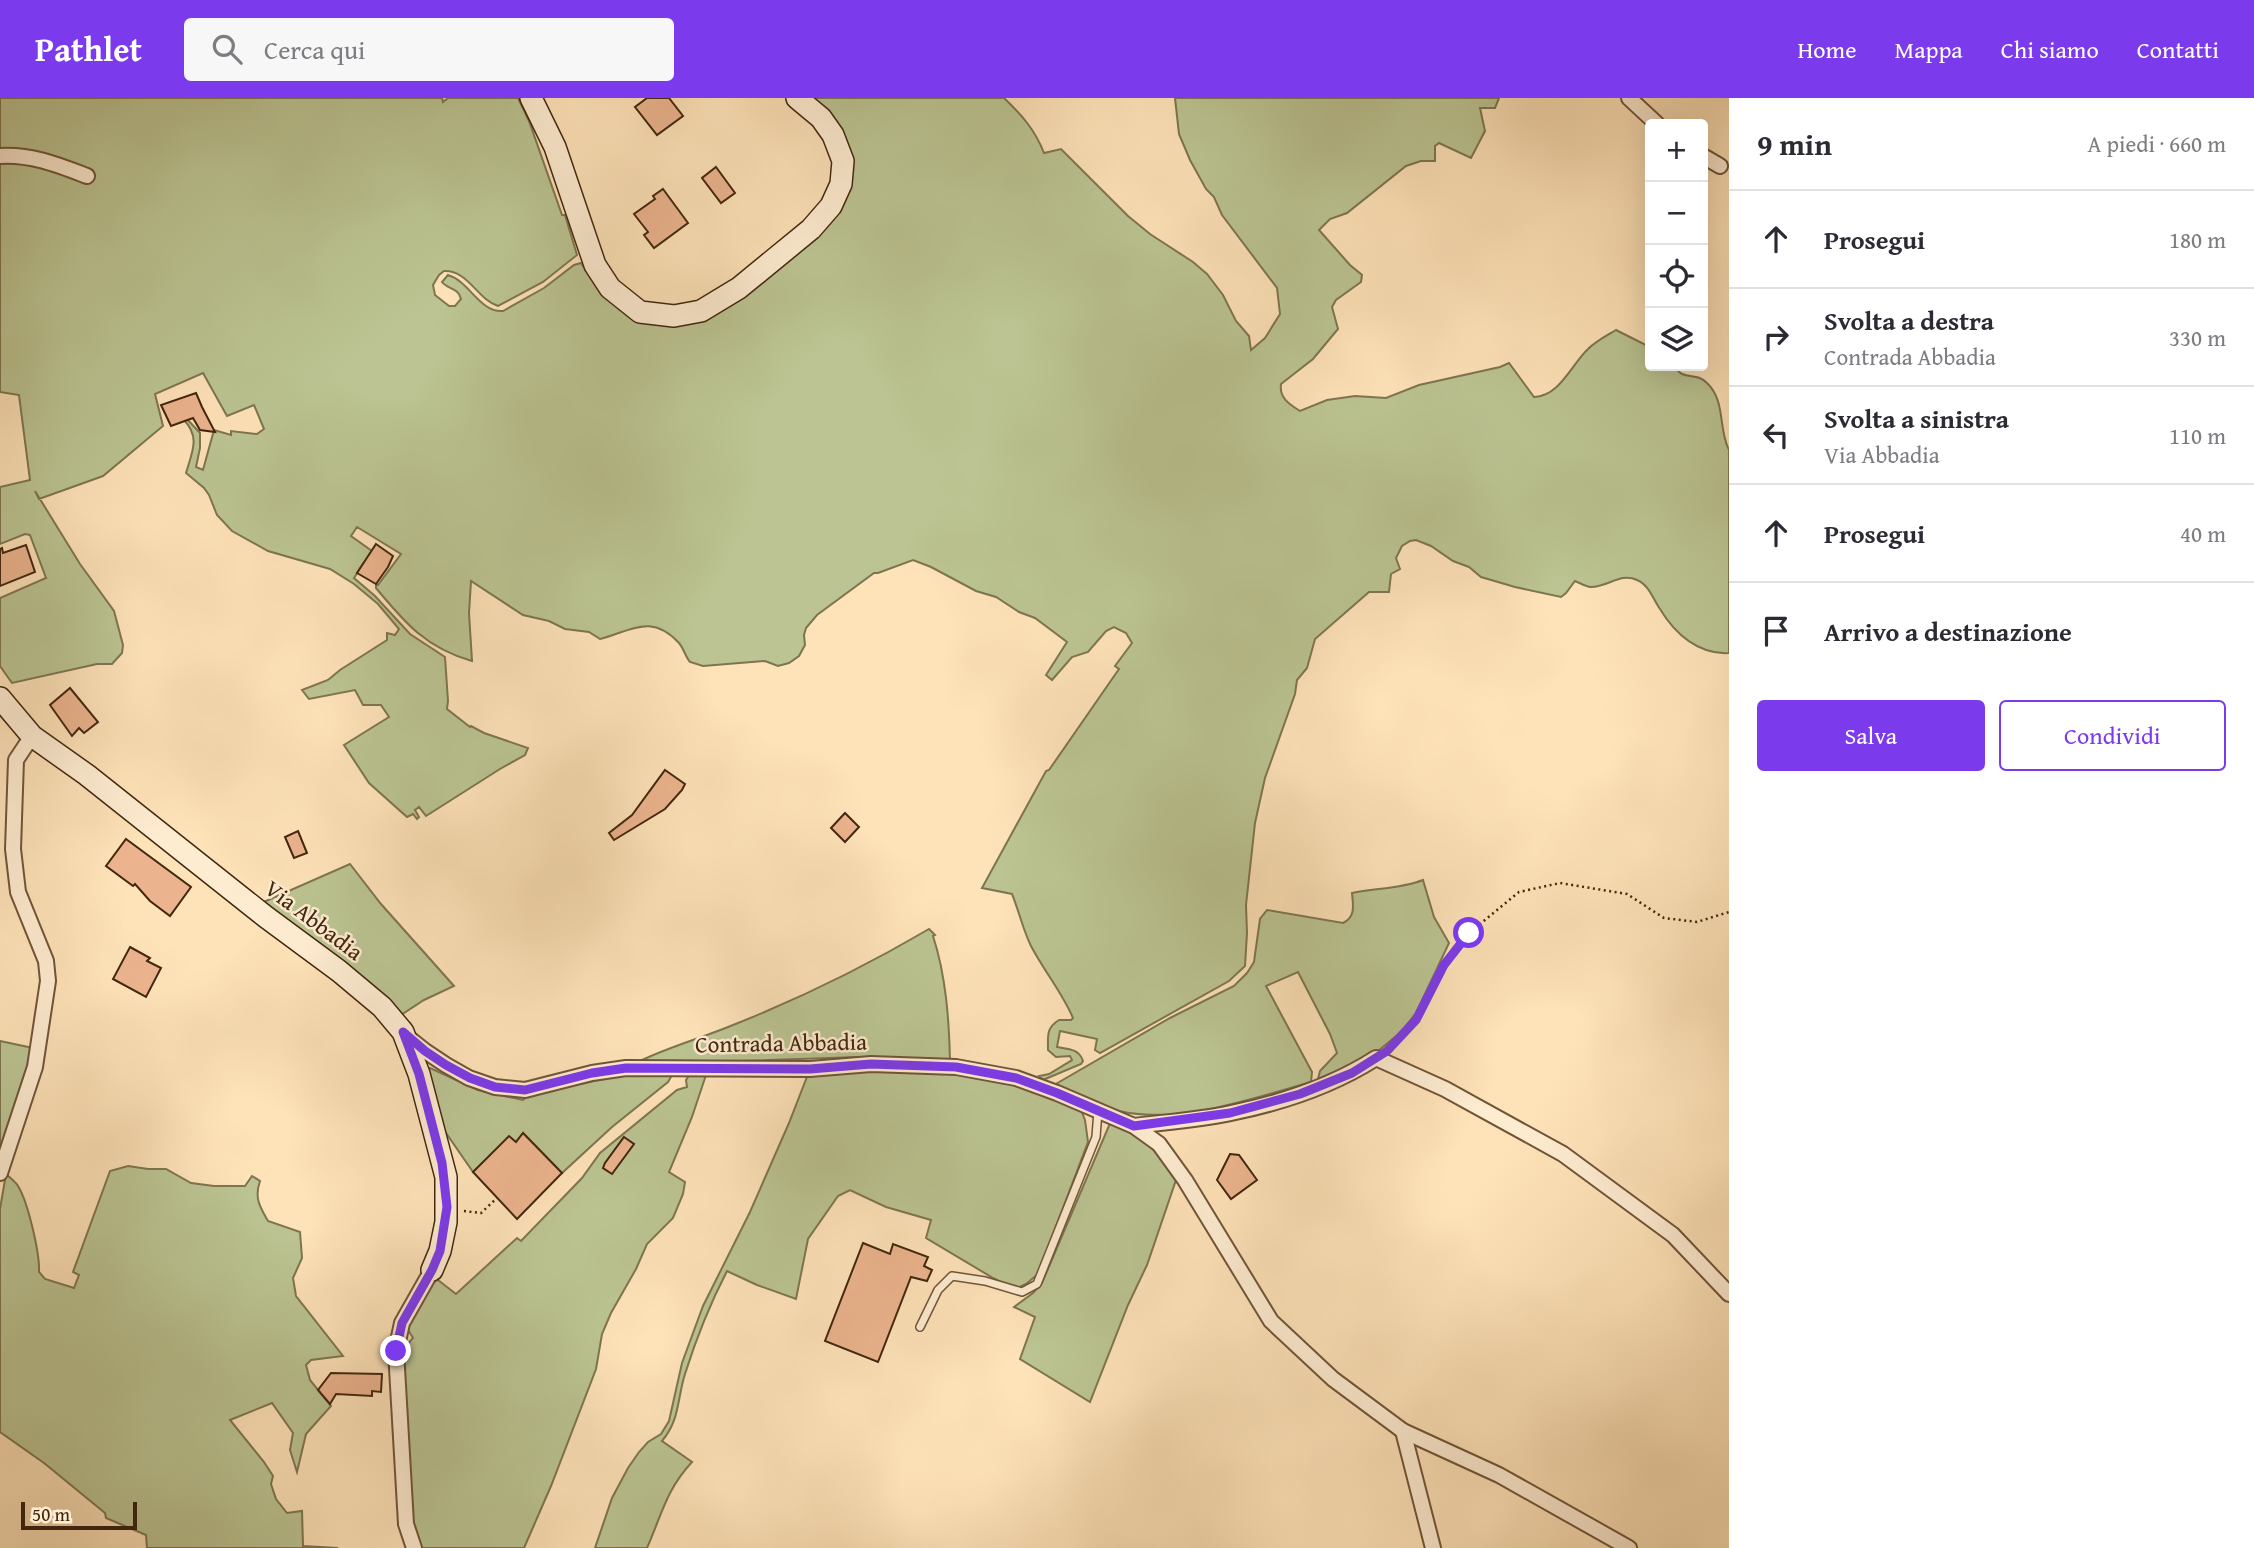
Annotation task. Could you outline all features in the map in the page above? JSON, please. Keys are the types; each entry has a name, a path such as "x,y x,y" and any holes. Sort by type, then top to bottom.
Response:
{"street":[{"path":"531,98 555,147 595,265 610,288 640,312 674,316 701,311 739,288 811,229 831,206 841,184 844,161 833,135 821,118 797,98"},
{"path":"1629,98 1652,119"},
{"path":"0,156 42,159 87,176"},
{"path":"1708,159 1720,166"},
{"name":"Via Abbadia","path":"0,698 32,736 88,775 266,917 339,971 382,1007 403,1032 419,1074 442,1163 447,1207 444,1237 432,1270"},
{"path":"0,1173 35,1067 49,971 18,892 13,849 16,760 32,736"},
{"path":"0,763 16,760"},
{"name":"Contrada Abbadia","path":"403,1032 446,1065 495,1087 525,1090 592,1073 626,1068 810,1069 883,1064 956,1067 1016,1078 1098,1110 1134,1126 1158,1144 1185,1181 1271,1321 1333,1379 1403,1431 1499,1475 1629,1548"},
{"path":"1134,1126 1230,1113 1300,1094 1352,1073 1377,1058 1445,1089 1563,1154 1673,1235 1729,1294"},
{"path":"414,1548 405,1524 396,1351 402,1323 432,1270"},
{"path":"1403,1431 1433,1548"}],"lane":[{"path":"920,1326 938,1290 952,1276 985,1281 1022,1292 1037,1284 1096,1137 1098,1110"}],"path":[{"path":"1377,1058 1416,1020 1444,965 1469,933 1519,892 1560,883 1627,894 1664,918 1697,922 1729,912"},
{"path":"447,1207 481,1213 497,1198"}],"green space":[{"path":"0,98 442,98 443,102 448,98 518,98 529,121 562,215 565,215 577,255 543,282 498,306 460,275 452,272 444,271 439,275 433,285 435,295 449,306 455,306 461,299 458,293 442,282 448,275 462,283 488,307 503,311 581,263 598,289 643,311 712,302 847,188 811,98 1004,98 1027,123 1044,153 1061,149 1128,216 1207,274 1223,295 1236,321 1249,336 1251,350 1265,338 1280,314 1277,288 1222,215 1214,197 1206,189 1190,160 1179,134 1175,98 1499,98 1495,108 1480,108 1485,131 1471,158 1439,143 1435,146 1435,161 1421,161 1406,166 1347,213 1330,219 1319,230 1362,275 1361,282 1336,300 1332,307 1338,329 1313,359 1281,384 1283,397 1300,411 1327,400 1355,396 1386,398 1419,385 1509,363 1534,397 1558,386 1588,349 1616,330 1645,344 1645,371 1678,371 1698,377 1704,380 1717,398 1729,450 1729,653 1698,647 1689,641 1673,627 1648,589 1637,580 1619,579 1596,587 1575,581 1561,597 1481,577 1469,567 1453,561 1431,546 1416,540 1410,541 1402,546 1396,558 1400,569 1391,574 1389,592 1369,592 1315,639 1307,668 1297,680 1295,694 1265,778 1255,823 1246,905 1245,966 1229,981 1100,1053 1095,1050 1097,1039 1060,1031 1057,1047 1076,1052 1083,1061 1043,1080 1039,1076 1049,1074 1072,1060 1070,1056 1056,1057 1048,1050 1048,1041 1050,1029 1055,1023 1073,1018 1031,946 1012,894 982,888 1046,771 1119,669 1115,666 1132,643 1126,633 1114,627 1106,631 1088,652 1072,657 1052,680 1046,675 1067,642 1035,618 1019,612 996,597 976,591 913,560 874,573 817,615 806,628 805,645 799,656 778,666 765,661 703,666 690,662 679,643 669,634 650,626 600,639 589,632 565,629 549,621 523,615 471,581 469,613 472,661 456,656 429,641 407,623 387,601 376,588 376,584 378,585 401,554 357,527 351,536 372,551 354,578 375,596 410,634 445,657 447,709 470,727 528,748 525,755 426,816 419,807 415,810 419,817 417,819 413,814 407,817 369,783 344,745 389,717 381,705 363,705 355,690 309,699 302,690 328,680 387,640 387,633 395,635 399,629 378,604 354,584 330,569 268,551 232,531 217,515 204,488 186,473 194,445 192,432 183,419 186,418 200,433 196,467 203,470 214,430 231,435 231,431 257,434 264,429 254,405 227,416 203,373 155,394 163,426 103,476 40,499 80,564 114,611 123,645 122,653 112,664 97,664 12,683 0,666 0,598 46,578 30,535 25,534 0,544 0,487 30,480 19,395 0,392"},
{"path":"350,864 381,904 454,986 424,1000 401,1015 259,904"},
{"path":"1423,880 1434,917 1449,943 1416,1013 1401,1032 1372,1056 1318,1079 1320,1071 1337,1053 1298,972 1266,986 1312,1072 1311,1082 1216,1108 1166,1115 1119,1111 1054,1085 1170,1018 1234,986 1254,962 1260,919 1267,910 1343,923 1352,914 1352,893 1397,887"},
{"path":"929,929 935,935 933,936 944,982 950,1061 858,1057 638,1062 808,993"},
{"path":"0,1041 33,1048 0,1149"},
{"path":"430,1068 478,1090 523,1100 529,1095 617,1076 671,1077 562,1173 523,1133 516,1142 503,1143 473,1172 444,1130 428,1070"},
{"path":"810,1069 942,1071 1021,1084 1081,1110 1088,1142 1038,1274 1015,1289 926,1238 931,1220 886,1207 850,1190 838,1196 808,1239 796,1299 727,1271 694,1348 672,1425 662,1441 692,1462 670,1493 647,1548 595,1548 612,1498 628,1468 648,1442 661,1434 669,1421 682,1363 703,1306 750,1212"},
{"path":"707,1072 669,1172 685,1182 683,1194 673,1218 647,1244 611,1313 602,1334 596,1369 524,1548 414,1548 399,1348 407,1345 413,1338 407,1328 432,1282 438,1280 456,1294 517,1238 521,1241 582,1178 600,1153 677,1090 687,1087 686,1080 690,1074"},
{"path":"1111,1121 1157,1153 1176,1180 1147,1265 1128,1305 1090,1402 1020,1359 1035,1317 1014,1307 1042,1283"},
{"path":"128,1166 166,1169 191,1183 214,1186 245,1186 252,1176 260,1181 260,1207 268,1221 300,1232 302,1258 293,1278 296,1296 343,1356 311,1360 306,1365 310,1380 331,1406 306,1434 297,1472 290,1450 293,1433 272,1403 230,1420 273,1476 271,1484 276,1499 287,1513 302,1511 303,1546 338,1548 147,1548 146,1535 106,1518 105,1513 44,1463 0,1432 0,1209 6,1174 18,1186 26,1204 39,1272 45,1279 74,1288 79,1275 73,1272 110,1171"}],"building":[{"path":"647,98 669,98 683,116 657,135 635,107"},
{"path":"716,167 735,193 721,203 702,178"},
{"path":"663,189 688,223 654,248 644,235 648,232 634,214 655,199 653,196"},
{"path":"196,393 215,432 200,430 193,418 171,426 161,405"},
{"path":"376,544 393,556 376,584 357,573"},
{"path":"26,545 35,572 0,586 0,549 2,548 3,553"},
{"path":"70,688 98,722 84,733 79,728 72,736 50,705"},
{"path":"665,770 685,784 682,790 665,809 614,840 609,833 632,815"},
{"path":"845,813 859,827 845,842 831,828"},
{"path":"298,831 307,853 294,858 285,837"},
{"path":"126,839 191,887 170,916 150,901 135,884 133,886 106,866"},
{"path":"130,947 150,958 147,961 161,968 146,997 113,979"},
{"path":"523,1133 562,1173 517,1219 473,1172 509,1136 516,1142"},
{"path":"624,1137 634,1144 612,1174 603,1168"},
{"path":"1230,1154 1239,1155 1257,1180 1231,1199 1217,1180"},
{"path":"863,1243 890,1254 893,1244 928,1257 924,1266 932,1270 927,1281 911,1277 878,1362 825,1341"},
{"path":"331,1373 382,1374 381,1392 372,1391 372,1396 336,1394 330,1404 318,1390"}],"route":[{"path":"396,1351 402,1323 440,1251 447,1207 446,1178 419,1074 403,1032 446,1065 495,1087 525,1090 592,1073 626,1068 810,1069 871,1064 956,1067 1016,1078 1134,1126 1230,1113 1300,1094 1352,1073 1387,1051 1416,1020 1444,965 1469,933"}]}
